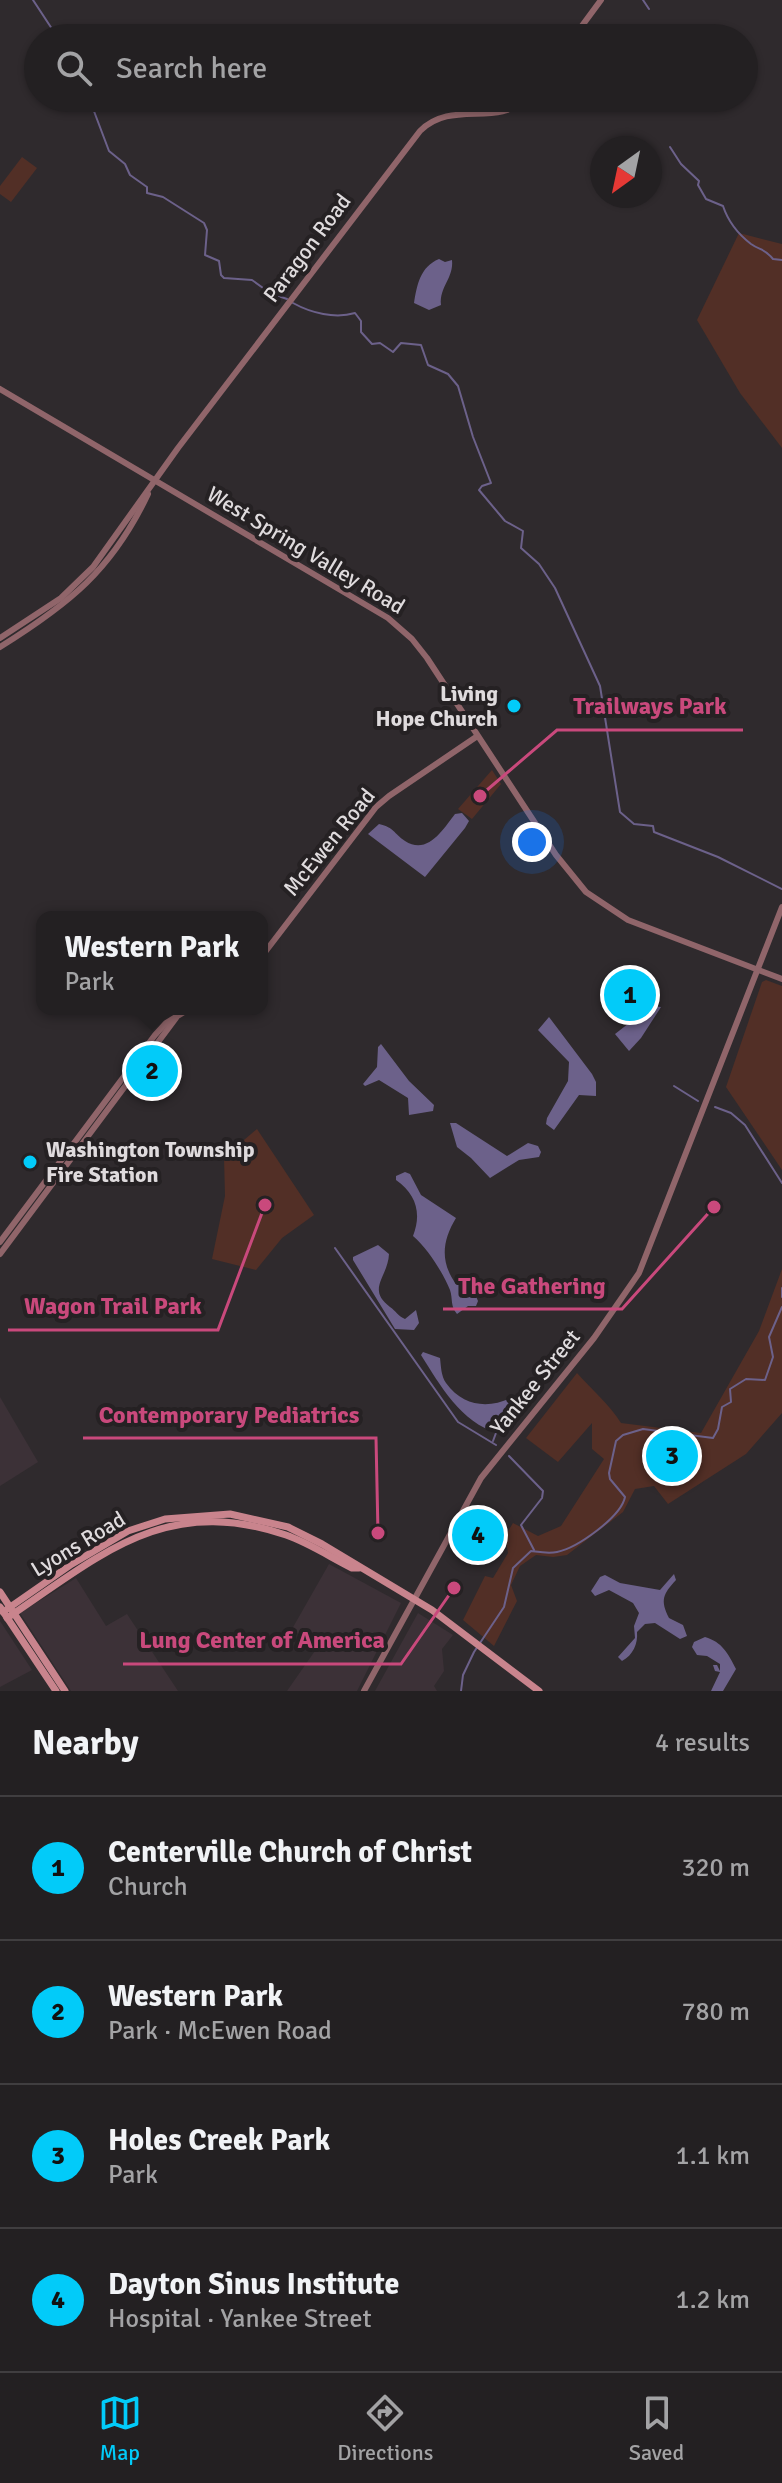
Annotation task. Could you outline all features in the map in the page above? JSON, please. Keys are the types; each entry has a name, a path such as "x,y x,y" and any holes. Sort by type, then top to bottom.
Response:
{"main road":[{"name":"Lyons Road","path":"5,1614 124,1541 186,1524 247,1524 289,1536 352,1568 359,1568 414,1599 539,1691"},
{"path":"0,1592 5,1614 56,1691"},
{"path":"5,1614 65,1691"}],"street":[{"path":"583,24 601,0"},
{"name":"Paragon Road","path":"0,638 61,598 84,577 113,542 154,481 420,131 439,117 496,112"},
{"name":"West Spring Valley Road","path":"0,389 397,625 427,658 476,737 567,870 594,899 637,924 782,979"},
{"name":"Paragon Road","path":"0,647 57,610 87,584 122,540 154,481"},
{"name":"McEwen Road","path":"268,948 376,807 476,737"},
{"name":"Yankee Street","path":"364,1691 481,1478 594,1338 639,1273 782,907"},
{"path":"0,1242 155,1035 166,1023 180,1015"},
{"path":"0,1254 176,1018"}],"shaded area":[{"path":"22,157 37,168 11,202 0,194 0,186"},
{"path":"739,233 782,244 782,448 740,393 697,320"},
{"path":"439,259 445,262 452,260 452,266 441,305 429,310 414,303 415,296 424,272"},
{"path":"492,770 501,784 472,819 458,809"},
{"path":"462,813 469,821 465,828 425,877 368,834 379,824 413,845 421,845 440,833 455,814"},
{"path":"766,980 782,986 782,1170 726,1087 762,982"},
{"path":"651,1006 661,1007 629,1051 615,1034"},
{"path":"549,1017 596,1082 596,1096 579,1095 554,1130 546,1124 547,1118 568,1081 569,1062 538,1030"},
{"path":"381,1044 409,1081 434,1105 433,1111 409,1115 408,1098 379,1080 365,1086 363,1084 377,1067 378,1047"},
{"path":"450,1123 456,1123 507,1156 528,1143 538,1146 541,1152 539,1157 519,1160 490,1178 457,1147"},
{"path":"257,1129 314,1215 282,1238 256,1270 212,1259 225,1196 224,1157"},
{"path":"405,1172 410,1174 421,1195 456,1218 448,1235 445,1260 456,1284 472,1287 478,1301 476,1306 468,1306 457,1314 443,1275 413,1236 417,1212 413,1198 396,1180 396,1176"},
{"path":"378,1245 389,1254 380,1282 380,1294 405,1319 416,1310 419,1323 414,1330 395,1329 353,1260 353,1257"},
{"path":"782,1269 782,1413 746,1454 668,1504 654,1486 635,1489 623,1512 567,1555 536,1555 520,1566 511,1585 517,1601 494,1646 463,1620 485,1576 493,1578 508,1553 505,1536 513,1523 538,1536 561,1526 604,1459 592,1449 592,1423 558,1462 526,1438 577,1373 621,1423 701,1433 759,1331"},
{"path":"423,1352 440,1358 444,1380 456,1393 478,1404 501,1402 534,1383 538,1386 498,1433 462,1412 421,1355"},
{"path":"0,1397 38,1462 0,1486"},
{"path":"329,1564 401,1603 357,1691 287,1691 317,1648 292,1629"},
{"path":"674,1574 676,1580 666,1593 664,1606 669,1618 683,1625 687,1636 680,1639 655,1623 645,1624 637,1632 632,1652 622,1661 618,1657 635,1638 634,1626 639,1613 633,1603 609,1590 595,1596 591,1591 600,1577 605,1575 620,1583 660,1590"},
{"path":"76,1578 106,1626 127,1614 178,1691 71,1691 20,1613"},
{"path":"418,1613 453,1635 442,1649 444,1671 434,1686 437,1691 375,1691"},
{"path":"0,1621 32,1670 0,1687"},
{"path":"705,1637 724,1649 736,1669 723,1691 711,1691 720,1672 715,1671 713,1665 717,1665 720,1671 720,1664 707,1656 697,1655 692,1647 694,1642"}],"waterway":[{"path":"33,0 49,24"},
{"path":"643,0 649,9"},
{"path":"94,112 109,151 125,164 130,175 147,187 147,193 163,197 204,223 207,230 205,255 219,261 224,278 252,280 270,293 287,299"},
{"path":"670,147 681,164 699,181 706,199 723,206 742,236 773,259 782,260"},
{"path":"293,303 323,314 355,313 361,321 361,332 372,344 380,343 393,352 401,343 421,345 428,365 448,374 458,386 491,483 479,490 505,521 523,531 521,548 539,564 555,588 600,686 620,812 634,824 653,826 654,832 718,857 782,889"},
{"path":"674,1086 698,1101"},
{"path":"715,1107 731,1113 745,1125 782,1183"},
{"path":"335,1248 458,1422 496,1445"},
{"path":"782,1288 782,1297"},
{"path":"461,1691 463,1675 474,1652 504,1607 513,1568 531,1551 554,1553 576,1545 607,1522 622,1505 625,1497 610,1479 609,1473 616,1441 623,1435 643,1429 713,1438 722,1407 731,1402 730,1389 746,1379 765,1380 773,1357 769,1337 782,1307"},
{"path":"493,1441 496,1433"},
{"path":"509,1456 543,1491 542,1498 521,1525 534,1550"}],"place":[{"name":"Living Hope Church","path":"514,706"},
{"name":"Trailways Park","path":"480,796"},
{"name":"Centerville Church of Christ","path":"630,995"},
{"name":"Western Park","path":"152,1071"},
{"name":"Washington Township Fire Station","path":"30,1162"},
{"name":"Wagon Trail Park","path":"265,1205"},
{"name":"The Gathering","path":"714,1207"},
{"name":"Holes Creek Park","path":"672,1456"},
{"name":"Contemporary Pediatrics","path":"378,1533"},
{"name":"Dayton Sinus Institute","path":"478,1535"},
{"name":"Lung Center of America","path":"454,1588"}]}
